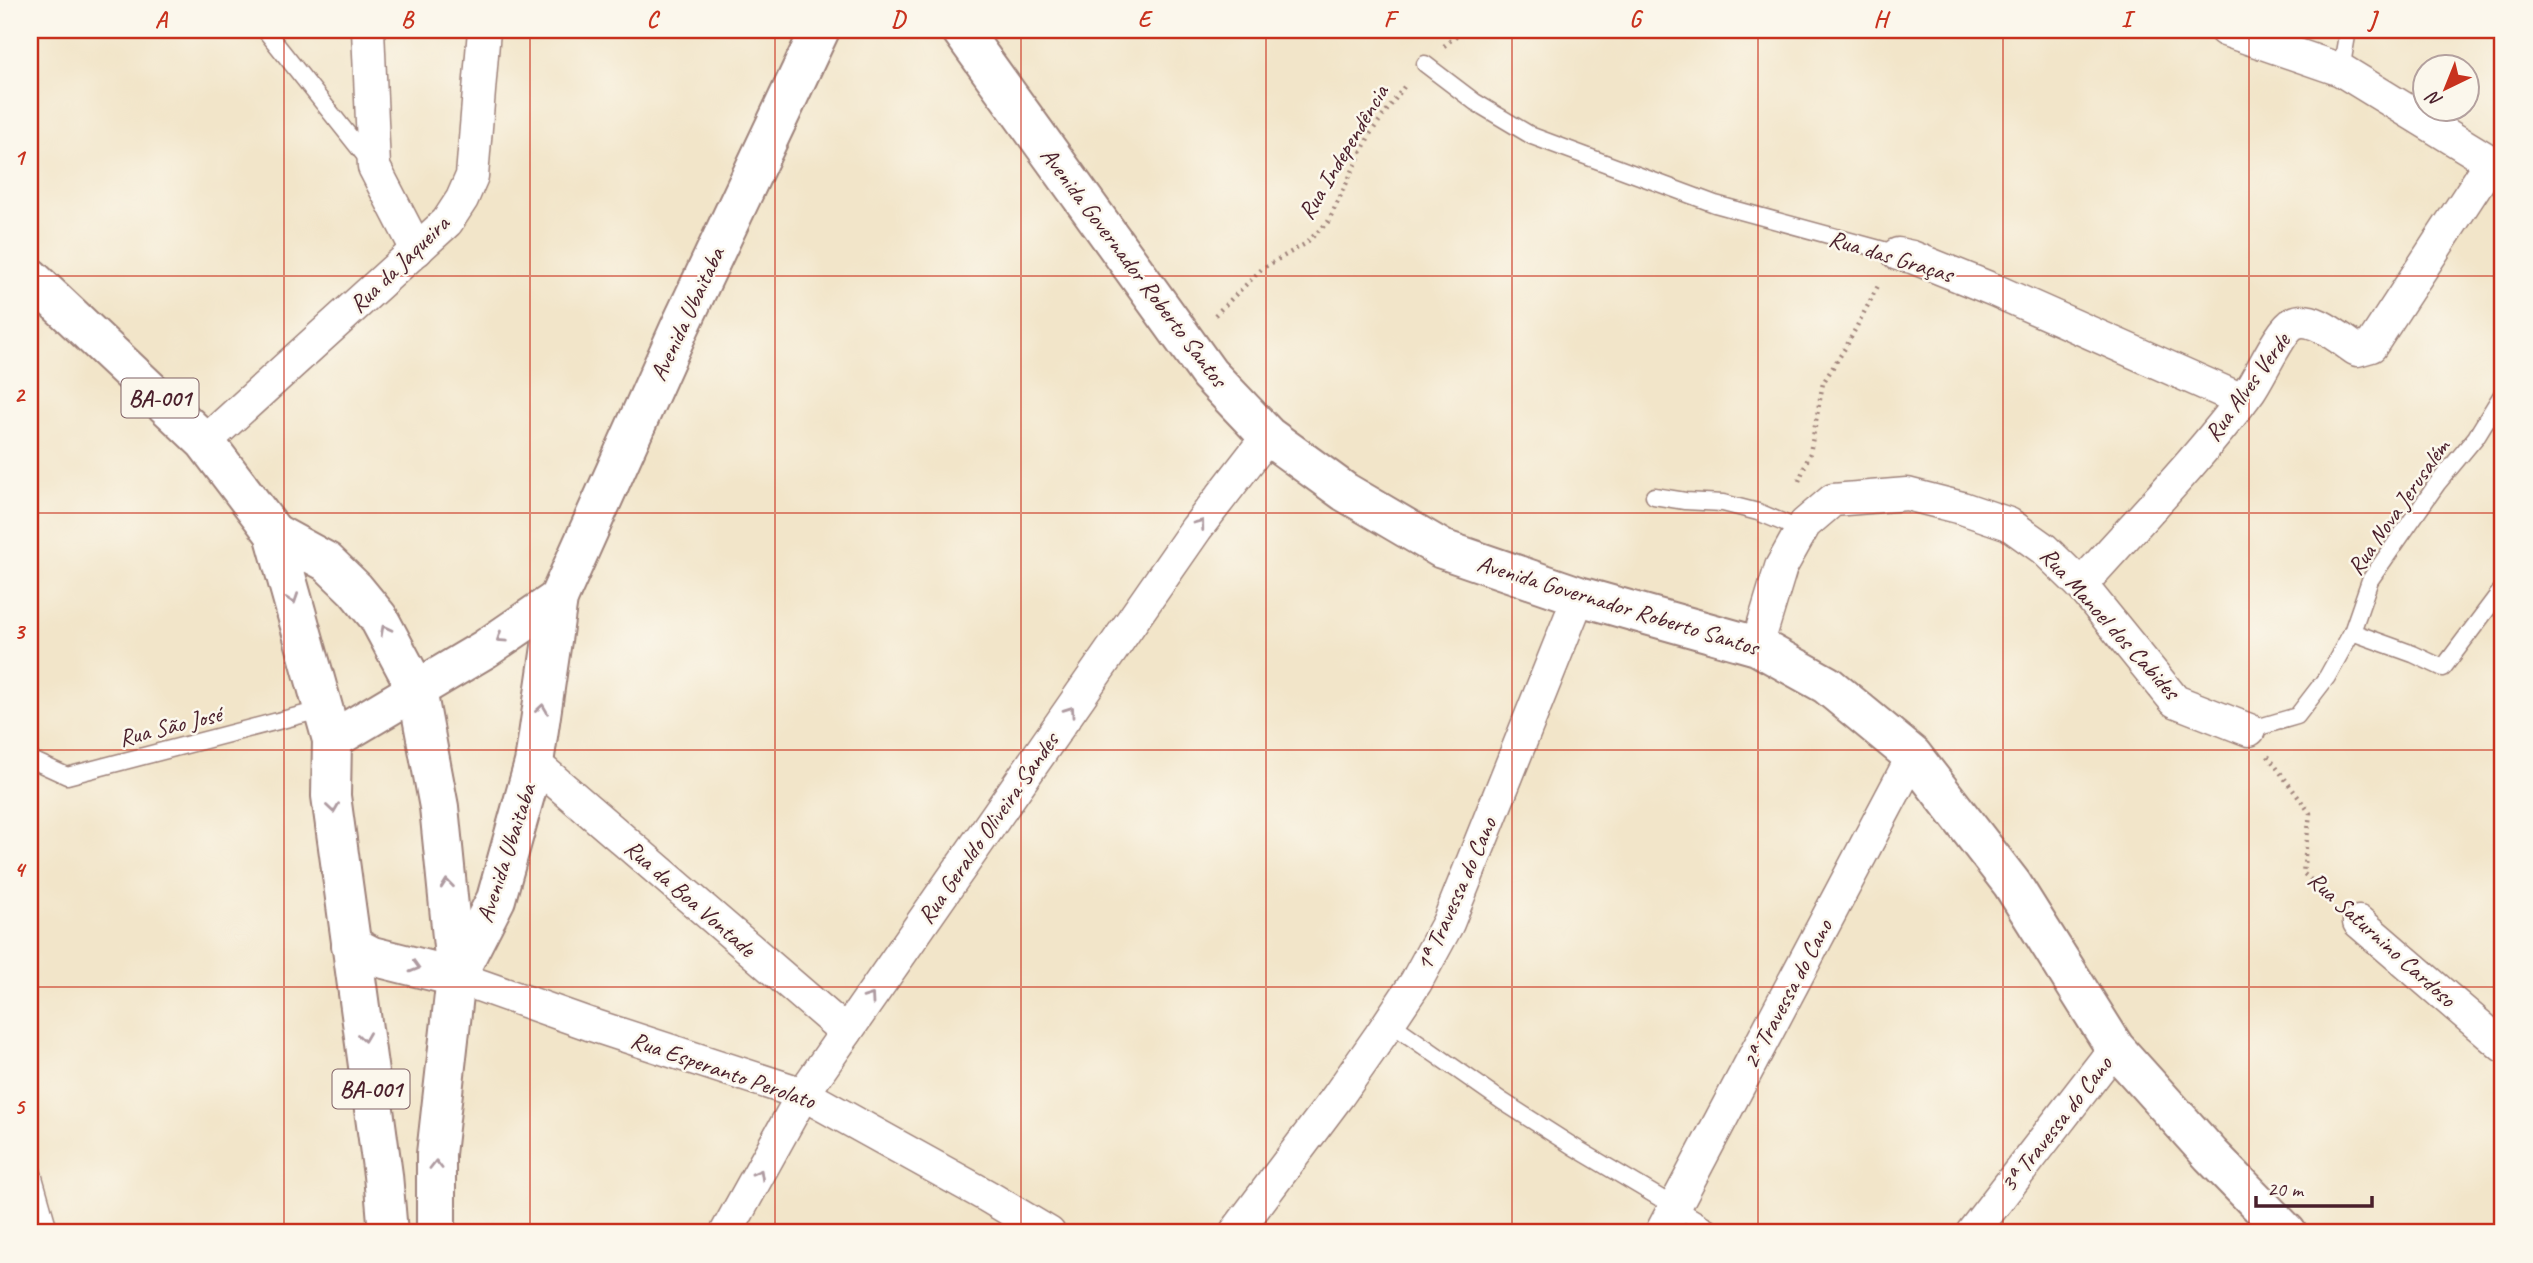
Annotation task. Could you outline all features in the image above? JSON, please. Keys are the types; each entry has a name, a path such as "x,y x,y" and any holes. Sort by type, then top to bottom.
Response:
{"main road":[{"name":"Avenida Ubaitaba","path":"456,976 496,899 534,764 558,599 680,327 820,30"},
{"name":"Avenida Governador Roberto Santos","path":"961,30 1209,374 1268,436 1345,492 1442,549 1579,596 1757,646 1827,685 1913,756 2012,884 2115,1048 2211,1155 2287,1233"},
{"name":"BA-001","path":"30,277 205,442 274,533 328,725 331,796 383,1175 388,1233"},
{"name":"BA-001","path":"274,533 327,562 355,589 378,617 416,690"},
{"path":"328,725 416,690 485,649 558,599"},
{"name":"Avenida Ubaitaba","path":"416,690 439,807 456,976 436,1154 436,1233"},
{"path":"351,945 372,956 456,976"}],"street":[{"path":"368,30 374,167 417,250"},
{"name":"Rua da Jaqueira","path":"205,442 447,222 462,199 472,176 480,107 484,30"},
{"path":"2225,30 2341,70"},
{"name":"Rua Alves Verde","path":"2081,585 2211,439 2242,400 2288,327 2302,321 2315,324 2357,349 2371,346 2491,162 2341,70"},
{"name":"Rua das Graças","path":"1898,254 1912,257 1994,290 2242,400"},
{"name":"Rua Geraldo Oliveira Sandes","path":"726,1233 803,1094 1196,529 1268,436"},
{"name":"Rua Manoel dos Cabides","path":"1757,646 1781,567 1805,524 1833,500 1907,494 1962,508 2008,524 2044,549 2081,585 2175,701 2249,730"},
{"name":"1ª Travessa do Cano","path":"1235,1233 1338,1096 1389,1022 1416,982 1448,923 1579,596"},
{"name":"2ª Travessa do Cano","path":"1668,1220 1913,756"},
{"name":"Rua da Boa Vontade","path":"534,764 846,1032"},
{"name":"Rua Saturnino Cardoso","path":"2359,922 2503,1045"},
{"name":"Rua Esperanto Perolato","path":"456,976 589,1024 803,1094 1049,1233"},
{"name":"3ª Travessa do Cano","path":"1972,1233 2115,1048"}],"lane":[{"path":"265,30 374,167"},
{"path":"2341,70 2348,30"},
{"name":"Rua das Graças","path":"1425,64 1475,102 1532,136 1715,204 1898,254"},
{"name":"Rua Nova Jerusalém","path":"2249,730 2297,716 2327,677 2352,632 2370,580 2437,484 2476,436 2503,393"},
{"path":"1654,496 1723,503 1758,512 1801,530"},
{"path":"2352,632 2443,668 2503,588"},
{"name":"Rua São José","path":"30,759 67,776 328,725"},
{"path":"1389,1022 1668,1220 1720,1233"},
{"path":"30,1163 50,1233"}],"path":[{"name":"Rua Independência","path":"1186,342 1263,268 1305,244 1328,222 1370,134 1400,90 1463,30"},
{"path":"1801,530 1795,491 1810,453 1823,383 1898,254"},
{"name":"Rua Saturnino Cardoso","path":"2249,730 2310,813 2303,873 2359,922"}]}
